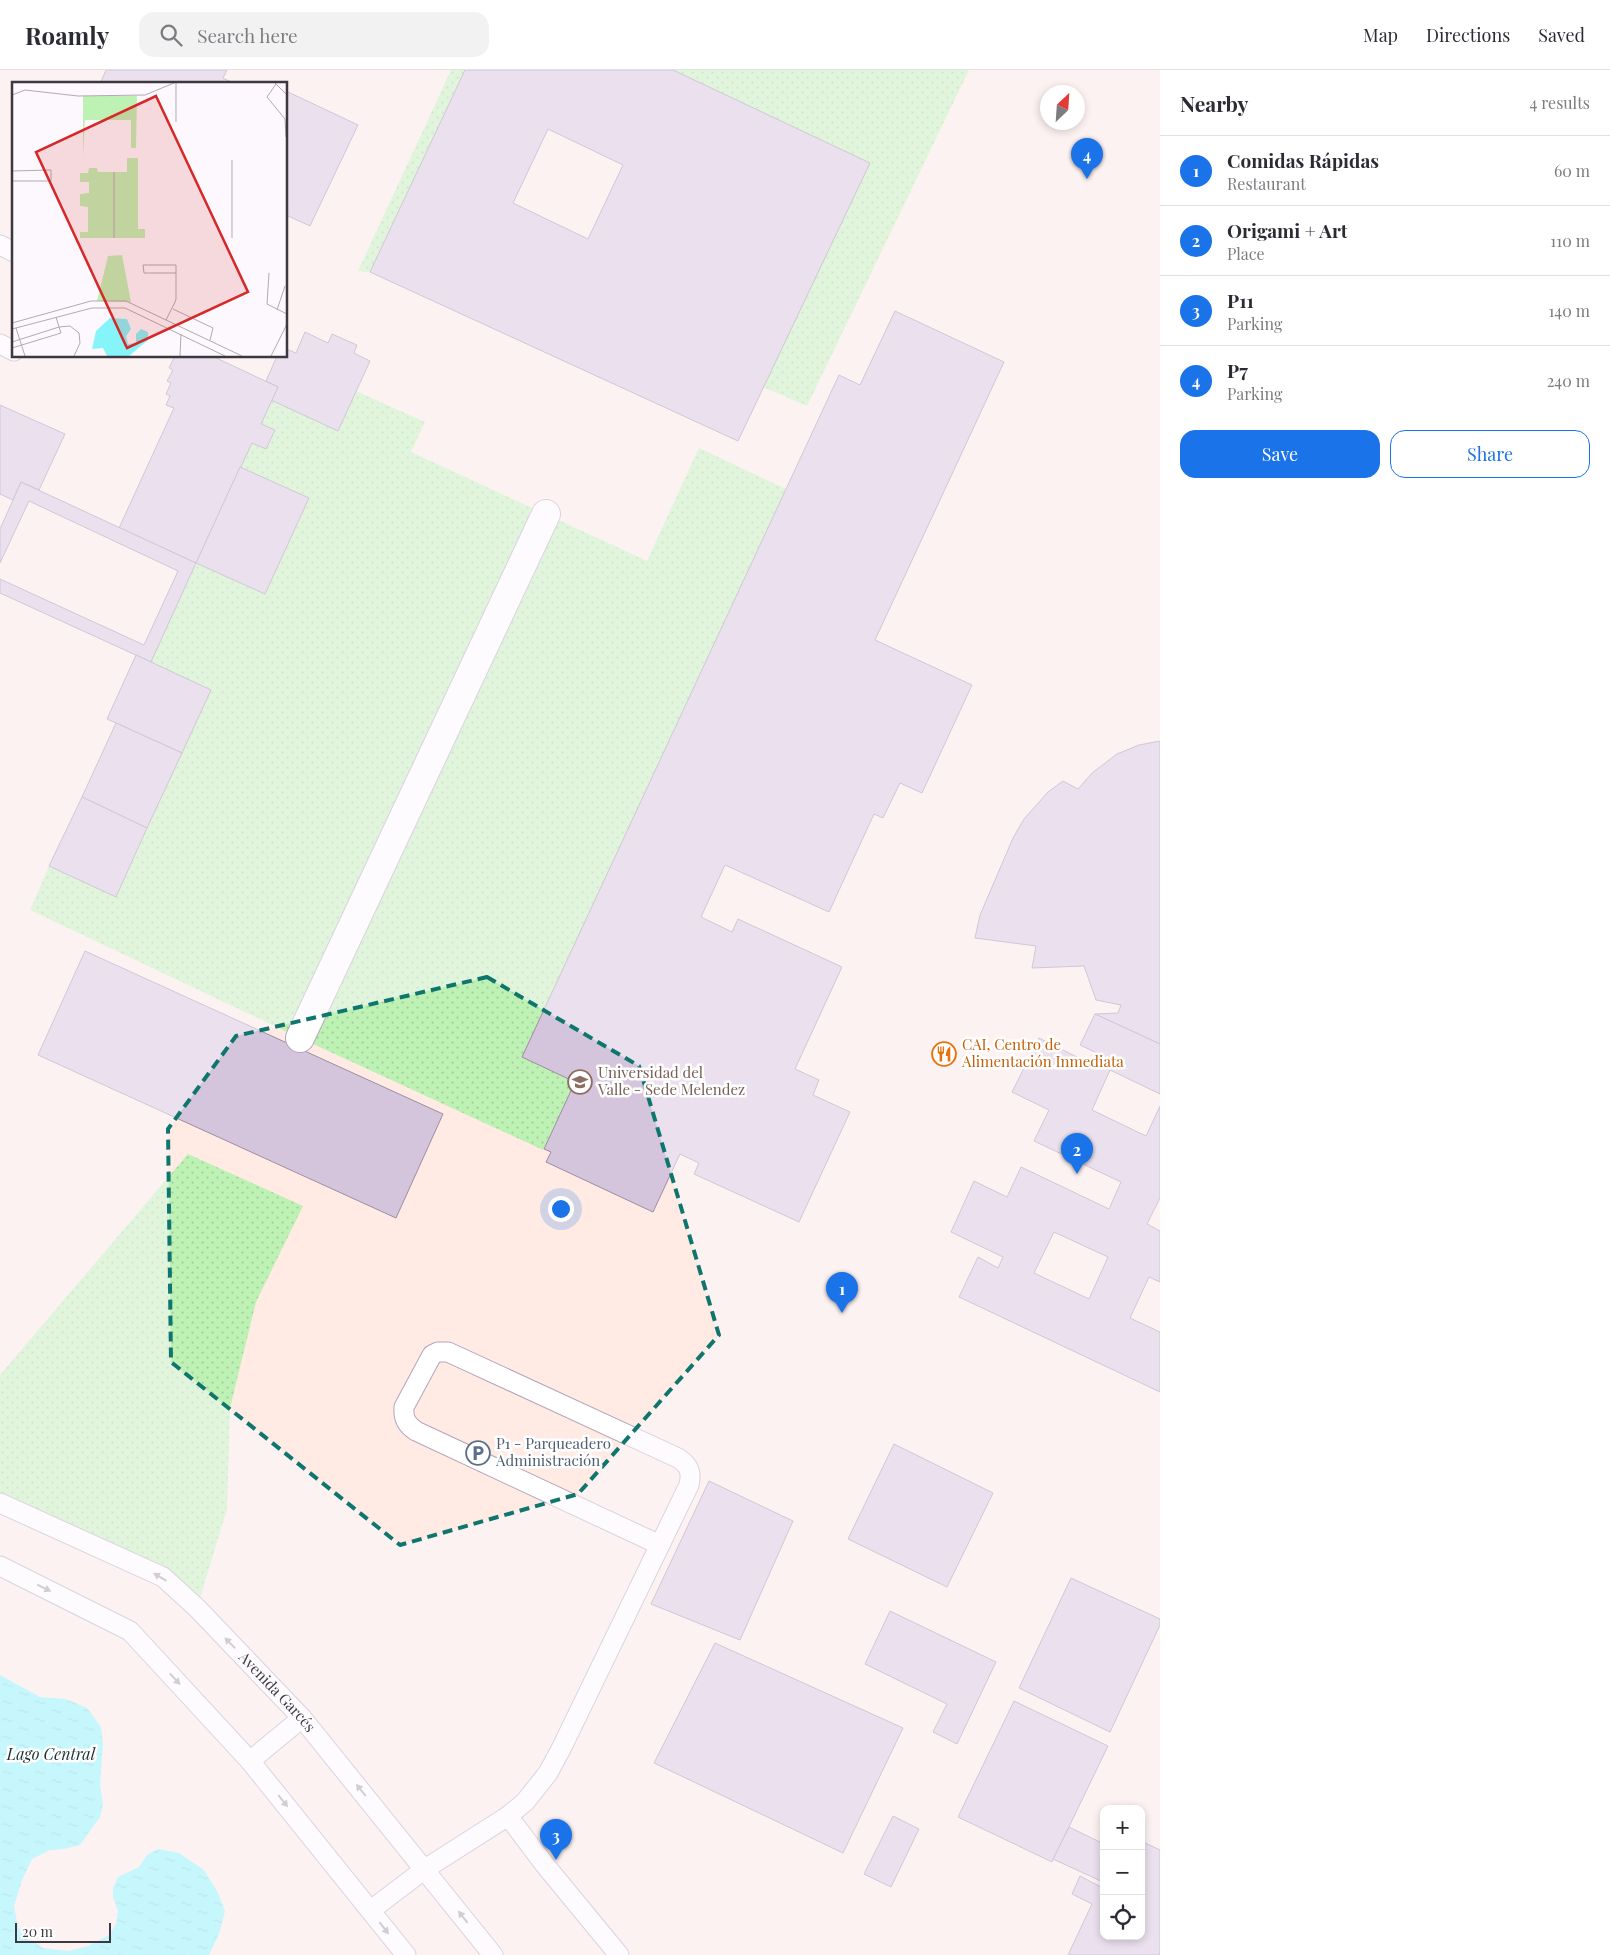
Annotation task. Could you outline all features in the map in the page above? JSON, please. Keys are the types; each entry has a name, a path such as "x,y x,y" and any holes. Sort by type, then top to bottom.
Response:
{"street":[{"path":"300,1038 546,514"}],"lane":[{"path":"0,245 12,251"},
{"path":"0,344 12,350"},
{"path":"370,1910 425,1869 508,1816 525,1802 548,1774 660,1545 689,1485 691,1476 684,1462 448,1352 438,1352 432,1355 404,1407 403,1416 408,1426 660,1545"},
{"name":"Avenida Garcés","path":"0,1503 163,1577 196,1608 302,1718 493,1955"},
{"path":"0,1566 130,1631 250,1761 406,1955"},
{"path":"250,1761 302,1718"},
{"path":"508,1816 545,1865 619,1955"}],"highlighted area":[{"path":"487,977 639,1066 719,1335 578,1494 400,1545 171,1362 168,1129 236,1036"}],"shaded area":[{"name":"Universidad del Valle - Sede Melendez","path":"0,70 1160,70 1160,1955 0,1955"}],"green space":[{"path":"451,70 465,70 370,272 358,271"},
{"path":"673,70 969,70 807,406 763,387"},
{"path":"356,391 425,422 411,452 647,561 699,448 786,489 523,1057 575,1082 543,1150 300,1038 30,910 49,866 116,897 211,690 151,662 196,563 265,594 309,498 240,467 252,443 266,449 275,430 261,424 271,400 338,431"},
{"path":"188,1154 303,1206 256,1302 230,1408 227,1509 197,1608 163,1577 0,1503 0,1375"}],"water":[{"name":"Lago Central","path":"0,1675 40,1697 66,1699 87,1708 101,1727 103,1744 100,1785 103,1805 100,1817 80,1845 50,1850 32,1859 22,1880 14,1906 18,1927 26,1936 43,1948 69,1951 88,1946 109,1935 116,1924 118,1911 113,1897 113,1888 118,1877 139,1867 147,1855 158,1849 179,1853 204,1870 217,1891 225,1911 219,1934 209,1955 0,1955"}],"building":[{"path":"106,70 227,70 223,78 231,82 101,82"},
{"path":"465,70 673,70 870,163 738,441 370,272","holes":["548,129 623,165 588,239 513,203"]},
{"path":"288,92 358,125 310,226 288,216"},
{"path":"895,311 1004,362 875,640 972,685 922,793 900,783 883,818 874,814 829,912 725,865 701,917 732,932 738,919 842,967 795,1069 819,1080 813,1095 850,1112 799,1222 694,1174 699,1163 680,1154 653,1212 546,1162 551,1152 544,1149 575,1082 522,1057 839,375 860,385"},
{"path":"305,332 328,343 332,334 357,345 354,353 370,361 338,431 271,400 278,387 266,381 276,358 288,358 288,350 296,353"},
{"path":"174,358 216,358 278,387 261,424 275,430 266,449 252,443 196,563 119,528 174,408 166,405 170,396 166,394 171,383 167,381 173,370 169,368"},
{"path":"0,405 65,434 39,490 21,482 13,500 0,494"},
{"path":"240,467 309,498 265,594 196,563"},
{"path":"21,482 196,563 151,662 0,593 0,579 144,645 178,571 29,501 0,563 0,529"},
{"path":"136,655 211,690 182,753 107,719"},
{"path":"116,723 182,753 147,828 82,797"},
{"path":"1160,741 1160,1044 1095,1014 1118,1013 1121,1005 1096,1000 1084,966 1032,968 1036,946 975,938 980,915 1013,838 1024,819 1048,792 1063,781 1078,789 1092,773 1117,754 1139,745"},
{"path":"82,797 147,828 116,897 49,866"},
{"path":"85,951 443,1114 396,1218 38,1055"},
{"path":"1095,1014 1160,1044 1160,1094 1110,1070 1092,1110 1146,1136 1160,1106 1160,1198 1147,1224 1160,1231 1160,1282 1149,1277 1130,1318 1160,1332 1160,1392 959,1297 978,1257 998,1268 1003,1257 951,1232 974,1181 1007,1197 1021,1167 1109,1209 1121,1182 1034,1141 1049,1110 1012,1092 1039,1038 1091,1064 1097,1053 1080,1045","holes":["1054,1232 1108,1257 1089,1299 1034,1273"]},
{"path":"894,1444 993,1493 947,1587 848,1539"},
{"path":"709,1481 793,1521 740,1640 651,1604"},
{"path":"1071,1578 1160,1619 1160,1625 1110,1732 1019,1688"},
{"path":"890,1611 996,1662 957,1744 933,1732 947,1704 865,1664"},
{"path":"715,1643 903,1728 843,1853 654,1763"},
{"path":"1014,1701 1108,1746 1052,1862 958,1817"},
{"path":"893,1816 919,1829 891,1887 864,1874"},
{"path":"1069,1827 1100,1842 1100,1881 1053,1859"},
{"path":"1145,1843 1160,1850 1160,1955 1068,1955 1092,1904 1072,1894 1080,1876 1100,1886 1100,1940 1145,1940"}],"place":[{"name":"P7","path":"1087,179"},
{"name":"CAI, Centro de Alimentación Inmediata","path":"944,1054"},
{"name":"Universidad del Valle - Sede Melendez","path":"580,1082"},
{"name":"Origami + Art","path":"1077,1174"},
{"name":"Comidas Rápidas","path":"842,1313"},
{"name":"P1 - Parqueadero Administración","path":"478,1453"},
{"name":"P11","path":"556,1860"}]}
